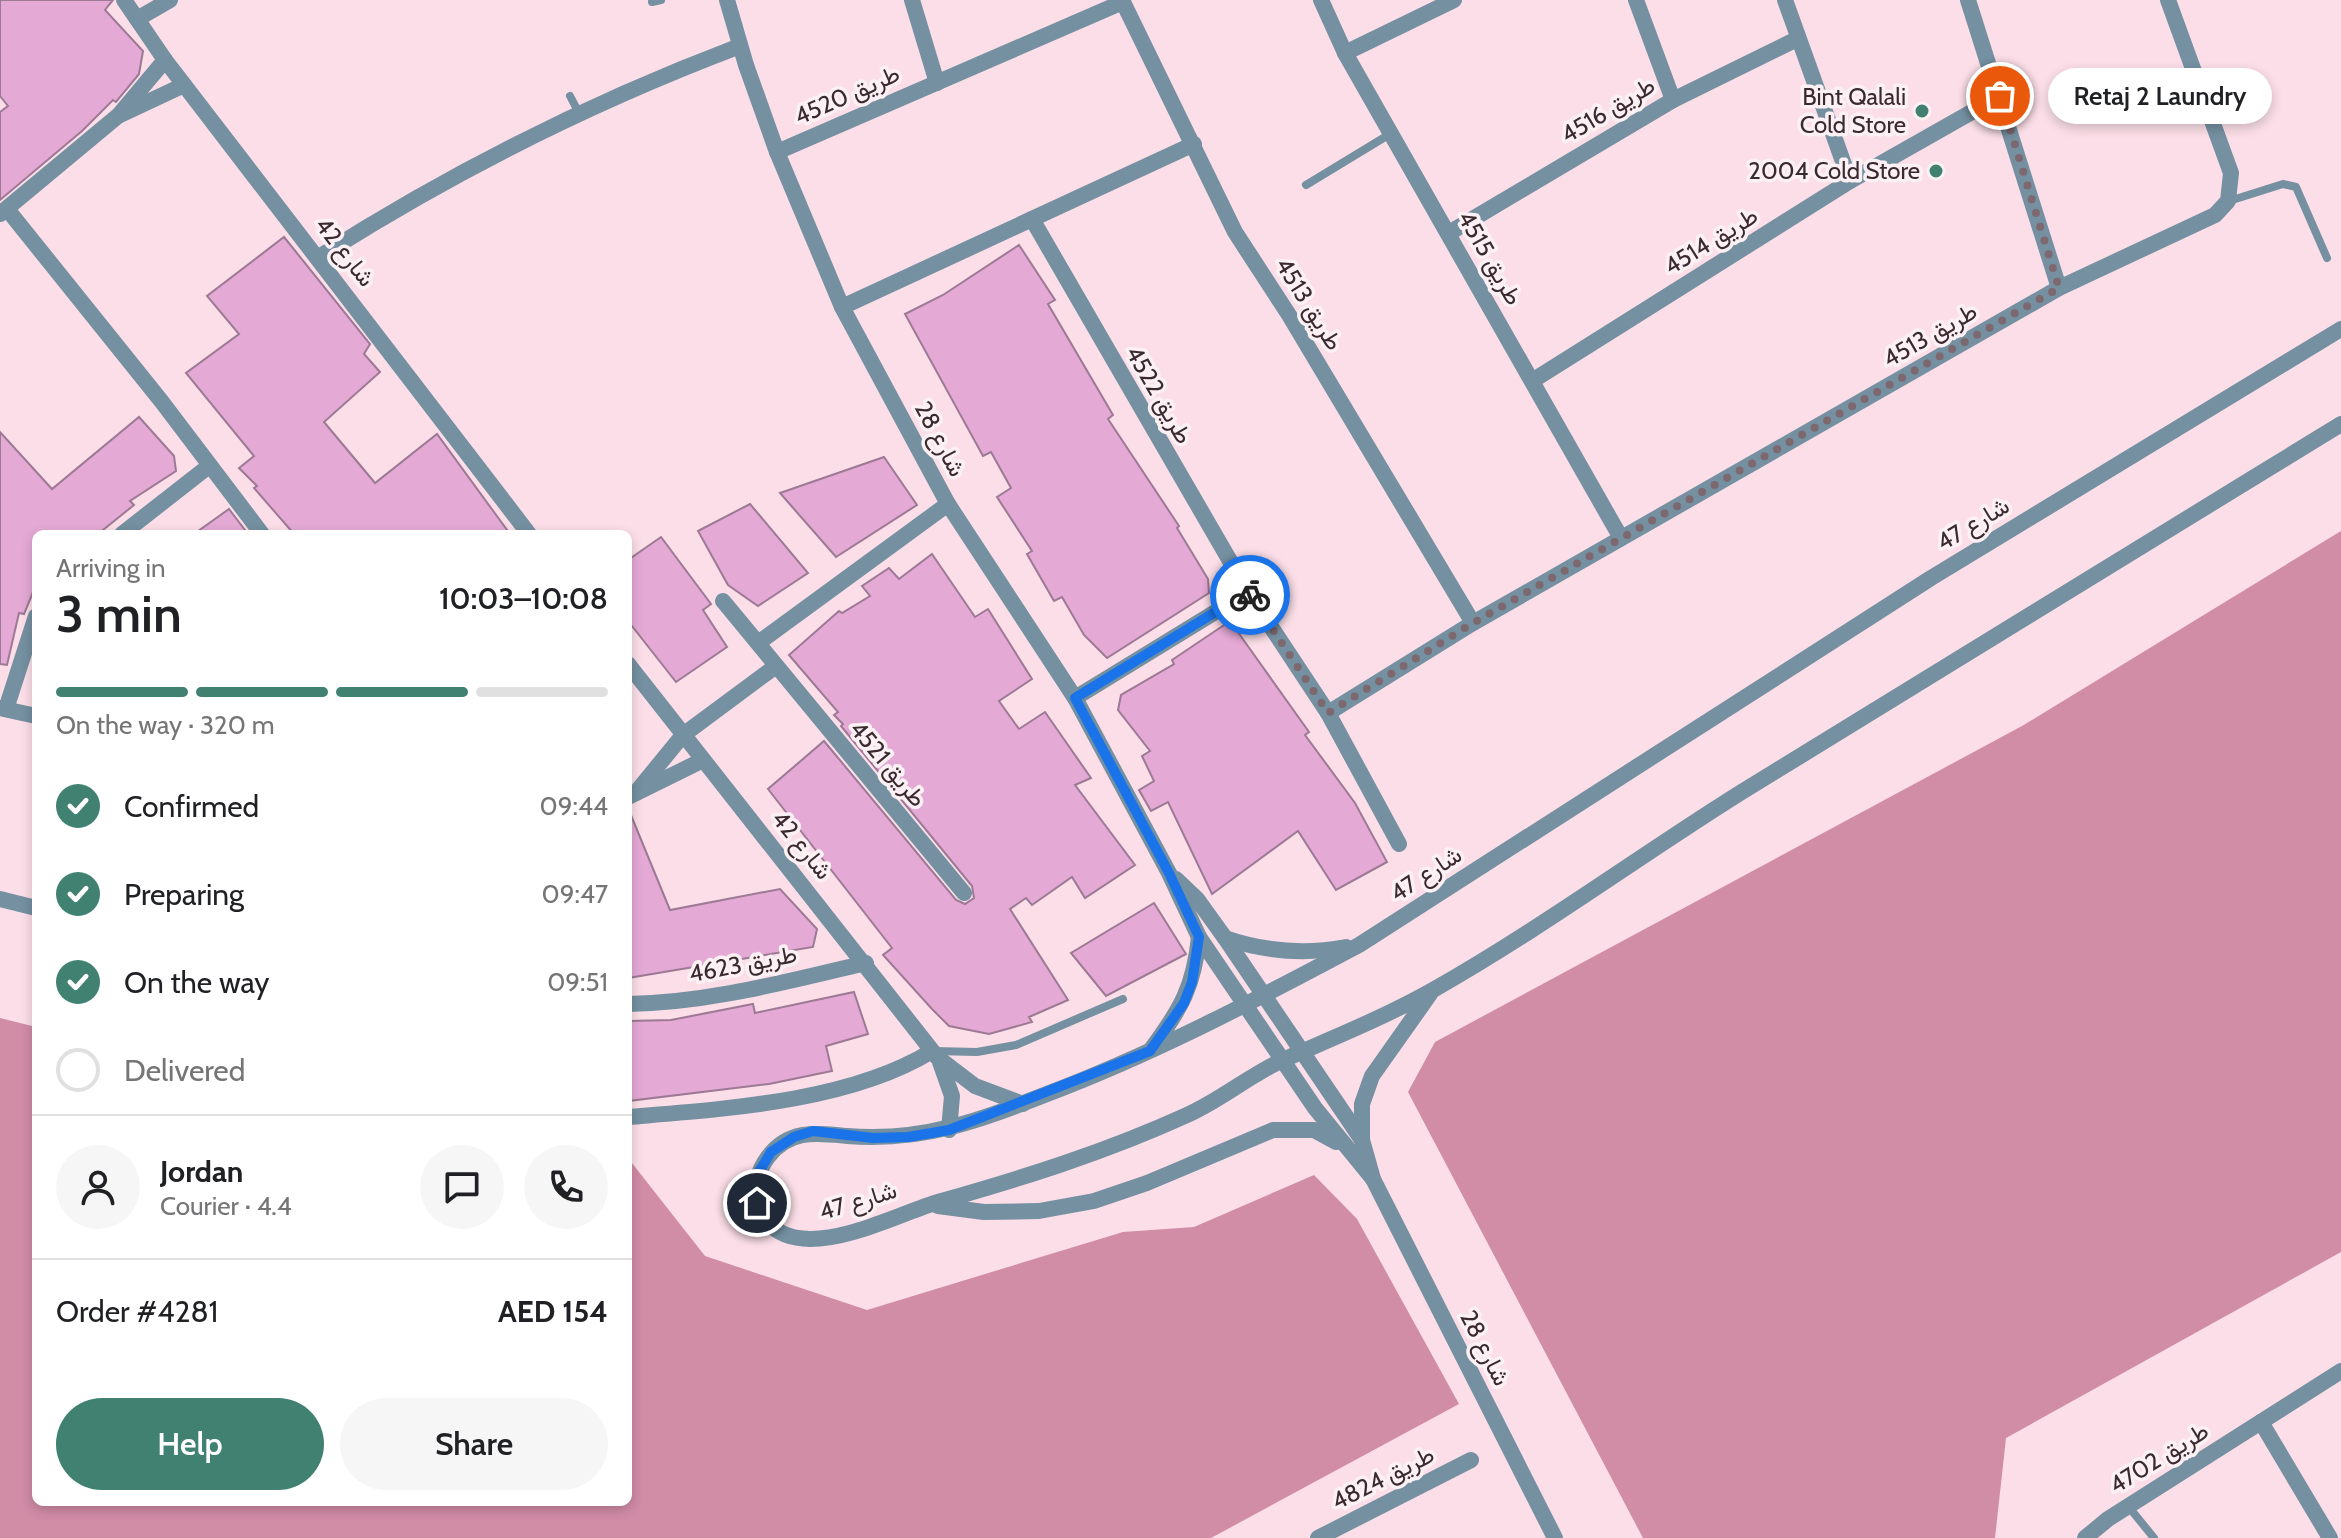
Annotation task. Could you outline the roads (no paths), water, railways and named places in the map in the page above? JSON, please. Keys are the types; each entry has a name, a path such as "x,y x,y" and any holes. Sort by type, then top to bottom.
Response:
{"street":[{"name":"شارع 42","path":"124,0 165,60 526,530"},
{"path":"137,19 170,0"},
{"name":"شارع 28","path":"727,0 777,152 842,307 948,504 1075,698 1169,873 1199,937 1282,1060 1344,1146 1373,1179"},
{"name":"طريق 4520","path":"912,0 937,83"},
{"name":"طريق 4515","path":"1321,0 1345,53 1621,538"},
{"path":"1345,53 1454,0"},
{"path":"1636,0 1673,100"},
{"path":"1785,0 1850,181"},
{"path":"1968,0 2059,288"},
{"path":"2168,0 2231,173 2228,201"},
{"name":"طريق 4520","path":"777,152 1122,1"},
{"name":"طريق 4513","path":"1122,1 1235,232 1297,328 1473,623"},
{"name":"طريق 4516","path":"1449,233 1673,100 1797,39"},
{"path":"319,257 472,166 579,113 740,46"},
{"path":"165,60 119,115 3,212 259,530"},
{"path":"119,115 184,85"},
{"name":"طريق 4514","path":"1532,381 1850,181 2000,96"},
{"path":"842,307 1194,144"},
{"name":"طريق 4513","path":"1328,713 1473,623 2059,288 2215,215 2228,201"},
{"name":"طريق 4522","path":"1032,219 1248,592 1328,713 1399,844"},
{"name":"شارع 47","path":"2341,329 1931,578 1359,945 1265,998 1150,1051 1023,1104 949,1130 884,1138 813,1131 794,1137 771,1152 757,1175 757,1203 771,1226 780,1233 803,1239 841,1236 928,1205 1045,1172 1190,1114 1282,1060 1435,989 1738,794 2341,424"},
{"path":"127,530 209,466"},
{"path":"758,643 948,504"},
{"path":"1075,698 1248,592"},
{"name":"طريق 4521","path":"723,601 964,893"},
{"path":"32,627 3,708 32,715"},
{"path":"633,793 683,735 776,666"},
{"name":"شارع 42","path":"632,669 935,1054 975,1086 1023,1104"},
{"path":"633,793 703,760"},
{"name":"شارع 28","path":"1169,873 1197,899 1362,1140 1373,1179 1555,1538"},
{"path":"0,899 32,907"},
{"path":"1150,1051 1184,1003 1192,982 1199,937"},
{"path":"1225,938 1271,951 1299,953 1359,945"},
{"name":"طريق 4623","path":"632,1004 744,991 866,963"},
{"path":"1362,1140 1362,1104 1372,1076 1403,1028 1435,989"},
{"name":"شارع 42","path":"935,1054 952,1096 949,1130"},
{"path":"632,1117 710,1110 869,1083 935,1054"},
{"path":"928,1205 984,1212 1039,1211 1094,1201 1147,1183 1273,1130 1314,1130 1344,1146"},
{"name":"طريق 4702","path":"2085,1538 2128,1506 2341,1371"},
{"path":"2261,1422 2330,1538"},
{"name":"طريق 4824","path":"1318,1538 1471,1460"}],"lane":[{"path":"570,96 579,113"},
{"path":"1306,185 1391,133"},
{"path":"2228,201 2283,184 2296,187 2327,258"},
{"path":"935,1054 977,1052 1016,1045 1123,999"},
{"path":"2128,1506 2154,1538"}],"place":[{"name":"Retaj 2 Laundry","path":"2000,96"},
{"name":"Bint Qalali Cold Store","path":"1922,111"},
{"name":"2004 Cold Store","path":"1936,171"}]}
